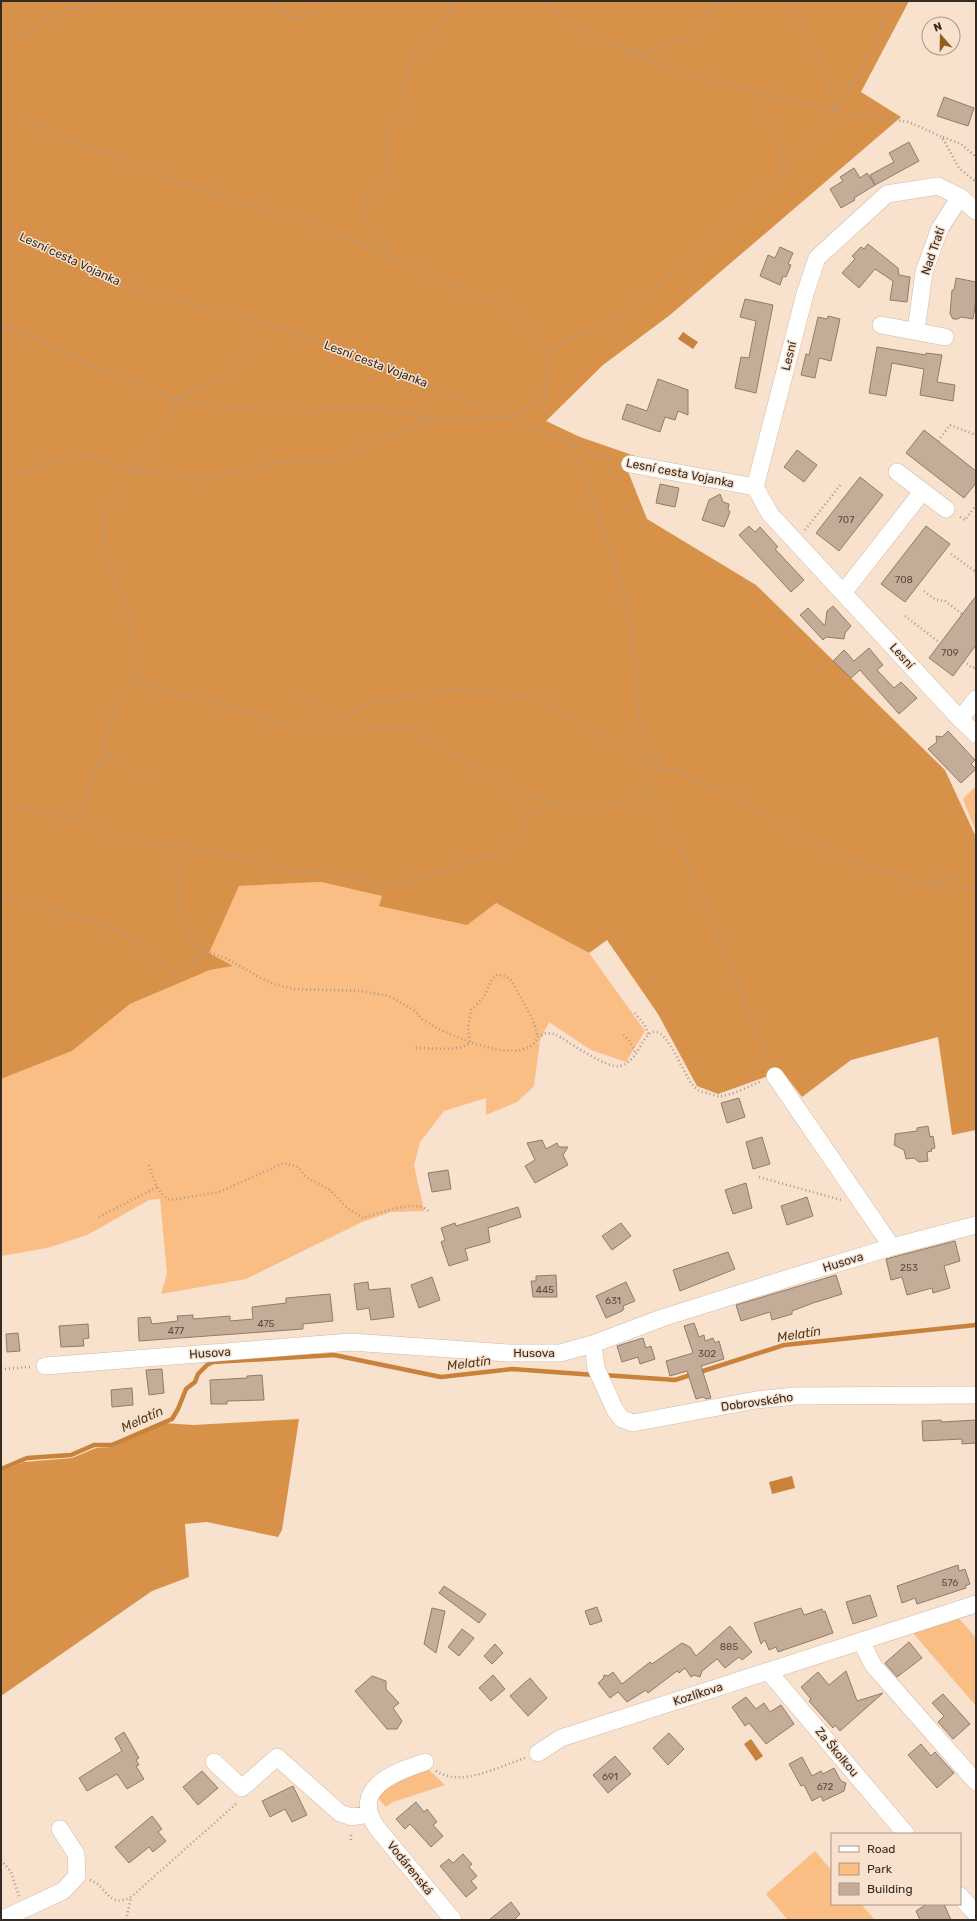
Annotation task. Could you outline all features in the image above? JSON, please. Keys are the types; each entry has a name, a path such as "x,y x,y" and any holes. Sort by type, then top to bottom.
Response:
{"street":[{"name":"Lesní","path":"960,197 938,186 887,194 817,258 805,294 755,487 770,514 960,719 976,734"},
{"path":"960,197 976,211"},
{"name":"Nad Tratí","path":"916,331 924,272 940,228 960,197"},
{"path":"881,325 945,337"},
{"name":"Lesní cesta Vojanka","path":"630,464 755,487"},
{"path":"897,472 946,509"},
{"path":"843,594 922,492"},
{"path":"960,719 976,699"},
{"path":"775,1076 892,1247"},
{"name":"Husova","path":"45,1366 350,1342 508,1353 560,1353 593,1344 662,1318 892,1247 976,1225"},
{"name":"Dobrovského","path":"593,1344 599,1375 615,1410 622,1419 633,1423 756,1400 795,1396 976,1394"},
{"name":"Kozlíkova","path":"538,1753 561,1738 976,1604"},
{"path":"861,1641 873,1665 976,1782"},
{"name":"Za Školkou","path":"768,1671 905,1833"},
{"path":"214,1762 242,1788 277,1757 340,1813 352,1817 369,1814 368,1802 379,1783 392,1774 425,1762"},
{"name":"Vodárenská","path":"369,1814 377,1828 453,1920"},
{"path":"1,1920 63,1891 77,1876 76,1854 60,1830"},
{"path":"961,1897 976,1914"}],"path":[{"path":"1,42 30,32 49,18 68,9 85,7 104,1"},
{"path":"272,1 279,10 298,19 312,15 331,1"},
{"path":"391,258 376,235 373,227 363,219 361,215 365,199 374,192 376,186 385,180 390,170 386,157 387,133 396,123 404,120 412,114 402,95 408,71 415,55 435,31 438,23 449,14 454,1"},
{"path":"630,51 658,49 668,44 694,37 702,28 711,9 718,4 737,1"},
{"path":"787,1 801,22 816,52 836,111"},
{"path":"550,350 624,314 753,204 836,111 864,65 894,1"},
{"path":"542,2 603,39 669,66 752,91 836,111 909,122 961,144 976,157"},
{"path":"752,91 760,102 778,138 784,169"},
{"path":"1,109 95,149 194,187 314,224 502,306 550,350"},
{"path":"942,137 959,168 976,182"},
{"name":"Lesní cesta Vojanka","path":"1,227 104,277 149,293 278,328 392,370 510,417 606,458 630,464"},
{"path":"1,326 37,339 92,366 126,377 174,399 264,411 292,410 315,412 340,407 385,410 436,419 510,417 545,398 550,350"},
{"path":"174,399 222,377 241,362 278,328"},
{"path":"67,818 81,808 104,750 114,707 132,682 135,657 131,624 107,555 101,519 172,414 174,399"},
{"path":"1,478 19,474 47,464 86,456 134,470 202,480 271,463 338,461 375,440 436,419"},
{"path":"938,441 950,425 976,434"},
{"path":"571,443 609,545 628,609 636,671 639,722 661,769"},
{"path":"805,531 842,483"},
{"path":"951,554 976,572"},
{"path":"924,591 936,600 945,601 962,614"},
{"path":"905,616 940,643"},
{"path":"964,661 972,668 976,667"},
{"path":"132,682 222,704 284,725 408,727 497,781 560,806 604,806 630,801 647,793"},
{"path":"294,696 346,717 368,704 456,689 533,696 661,769"},
{"path":"104,750 147,782"},
{"path":"163,845 178,876 178,903 186,932 195,945 216,954 263,979 286,988 362,991 389,996 414,1010 430,1024 470,1042 499,1050 513,1052 533,1045 538,1038 546,1033 555,1034 607,1065 617,1067 627,1064 636,1055 648,1034 653,1032 659,1033 675,1053 692,1084 699,1091 721,1096 775,1076 690,870 647,793 645,783 652,774 661,769 672,769 738,799 792,832 870,868 924,884 976,888"},
{"path":"1,802 67,818 129,842 147,842 237,856 279,869 350,876 380,884 419,879 459,864 494,855 524,832 522,823 526,815 541,810 550,802"},
{"path":"924,884 976,867"},
{"path":"1,898 15,899 100,924 145,948 157,962 171,971 179,973 196,965 204,950"},
{"path":"470,1042 468,1028 472,1010 484,997 492,979 498,974 509,978 514,983 533,1020 538,1038"},
{"path":"635,1013 646,1026 648,1034"},
{"path":"622,1035 629,1040 636,1055"},
{"path":"416,1048 456,1049 468,1045 470,1042"},
{"path":"149,1165 157,1187 164,1197 170,1200 219,1192 284,1163 298,1167 306,1177 330,1190 347,1208 363,1218 410,1206 422,1207 428,1211"},
{"path":"759,1177 864,1207"},
{"path":"99,1217 157,1187"},
{"path":"1,1369 45,1366"},
{"path":"425,1762 446,1776 463,1777 538,1753"},
{"path":"77,1876 95,1881 114,1900 121,1901 131,1897 241,1800 242,1788"},
{"path":"1,1860 11,1872 16,1884 22,1910"},
{"path":"126,1920 131,1897"}],"green space":[{"path":"976,786 976,832 963,799"},
{"path":"321,882 382,896 380,906 496,903 589,953 645,1031 626,1062 591,1050 549,1022 540,1040 534,1086 517,1102 486,1115 486,1098 444,1111 420,1142 414,1165 424,1211 391,1212 362,1222 246,1279 161,1294 167,1274 160,1199 149,1200 87,1235 47,1248 1,1256 1,1079 72,1051 130,1004 210,970 232,966 208,953 239,886"},
{"path":"958,1617 976,1638 976,1706 912,1632"},
{"path":"426,1767 445,1785 393,1802 386,1807 377,1797 383,1787"},
{"path":"815,1851 831,1870 831,1905 862,1905 875,1920 788,1920 766,1894"}],"shaded area":[{"path":"1,1 909,1 861,92 901,117 670,315 603,365 546,421 580,437 635,456 627,469 647,519 756,585 945,770 976,837 976,1130 952,1135 938,1037 851,1060 802,1097 782,1071 718,1094 697,1086 658,1014 607,940 589,953 496,903 467,925 379,906 382,896 321,882 239,886 209,953 233,966 210,970 130,1004 72,1051 1,1079"},
{"path":"683,332 698,342 693,349 678,339"},
{"path":"299,1419 282,1530 278,1537 207,1522 185,1524 189,1577 152,1591 1,1696 1,1471 24,1462 72,1458 96,1448 113,1447 164,1423 193,1425"},
{"path":"792,1476 795,1488 772,1494 769,1482"},
{"path":"751,1739 763,1756 756,1761 744,1744"}],"building":[{"path":"944,97 974,108 968,126 937,116"},
{"path":"909,142 919,161 875,185 870,175 894,162 889,153"},
{"path":"854,168 860,178 867,173 875,185 854,198 855,200 841,208 830,189 843,181 840,177"},
{"path":"868,244 898,268 899,275 910,277 907,302 890,300 893,281 875,269 859,288 842,273 855,259 852,256 861,247 864,249"},
{"path":"780,247 793,253 788,264 791,265 786,277 783,276 780,285 760,276 768,255 775,258"},
{"path":"956,278 976,282 976,300 973,319 961,317 958,319 953,319 950,314 952,290 954,290"},
{"path":"745,299 773,305 756,393 735,388 741,357 749,358 756,321 740,317"},
{"path":"828,316 840,319 831,361 819,358 815,378 801,375 806,354 809,355 818,317 827,319"},
{"path":"877,347 926,355 926,353 942,355 937,382 955,385 953,401 920,395 924,369 892,363 886,396 869,393"},
{"path":"658,379 688,390 688,415 678,411 675,420 665,417 660,432 622,419 627,404 647,411"},
{"path":"924,430 976,471 976,483 964,498 906,453"},
{"path":"797,450 817,465 804,482 784,467"},
{"path":"860,477 883,495 839,551 816,533"},
{"path":"660,484 679,488 675,507 656,503"},
{"path":"720,494 723,502 729,504 728,509 730,512 724,527 702,520 709,500"},
{"path":"749,526 755,532 760,527 778,547 775,549 804,580 791,592 739,535"},
{"path":"926,526 950,544 905,602 881,584"},
{"path":"976,596 976,645 953,676 929,658"},
{"path":"833,606 851,626 845,633 844,639 826,637 823,640 800,615 808,608 825,626 827,611"},
{"path":"869,648 883,665 877,670 894,688 901,682 917,698 899,714 860,670 851,678 833,661 844,650 854,661"},
{"path":"948,731 975,760 971,764 976,769 961,783 928,749 937,742 936,736 942,737"},
{"path":"739,1098 745,1117 727,1123 721,1103"},
{"path":"928,1126 930,1137 933,1136 935,1148 931,1149 932,1151 927,1152 928,1161 919,1162 914,1158 906,1159 904,1150 894,1145 895,1134 917,1131 917,1128"},
{"path":"762,1137 770,1164 753,1169 746,1142"},
{"path":"542,1140 546,1149 557,1143 559,1147 568,1147 563,1155 568,1165 535,1183 525,1166 535,1160 527,1143"},
{"path":"448,1170 451,1189 432,1192 428,1173"},
{"path":"746,1183 752,1208 733,1214 725,1190"},
{"path":"807,1197 813,1216 787,1225 781,1206"},
{"path":"518,1207 521,1217 488,1228 490,1242 465,1249 468,1260 449,1266 441,1242 445,1240 441,1228 455,1223 456,1226"},
{"path":"621,1223 631,1236 612,1250 602,1236"},
{"path":"955,1241 960,1261 944,1266 950,1288 933,1293 932,1288 907,1295 902,1277 891,1280 886,1259"},
{"path":"728,1252 735,1269 680,1291 673,1270"},
{"path":"556,1275 557,1297 533,1297 531,1281 536,1281 536,1276"},
{"path":"836,1275 842,1294 813,1303 792,1311 792,1314 772,1320 770,1312 741,1321 736,1305"},
{"path":"432,1277 440,1300 419,1308 411,1285"},
{"path":"368,1282 369,1290 390,1288 394,1317 371,1320 369,1308 357,1310 354,1284"},
{"path":"626,1282 635,1301 623,1306 624,1309 622,1311 606,1318 596,1296"},
{"path":"330,1294 333,1321 303,1324 303,1329 139,1341 138,1318 150,1317 152,1324 178,1321 177,1316 193,1315 193,1319 230,1316 230,1321 253,1319 252,1307 286,1303 286,1298"},
{"path":"694,1323 699,1337 704,1335 705,1341 713,1338 715,1343 719,1341 724,1359 701,1366 711,1398 706,1399 703,1397 696,1399 687,1371 670,1376 666,1361 693,1353 684,1326"},
{"path":"88,1324 89,1338 83,1339 84,1346 61,1347 59,1326"},
{"path":"18,1333 20,1351 7,1352 6,1334"},
{"path":"643,1338 646,1348 651,1346 655,1359 640,1364 638,1357 622,1362 617,1346"},
{"path":"162,1369 164,1393 149,1395 146,1370"},
{"path":"262,1375 264,1400 227,1401 227,1404 211,1404 210,1380 247,1378 247,1376"},
{"path":"132,1388 133,1405 112,1407 111,1390"},
{"path":"941,1420 941,1422 976,1420 976,1443 962,1444 962,1439 923,1441 922,1421"},
{"path":"958,1565 959,1571 965,1569 970,1584 965,1586 966,1588 917,1604 915,1598 902,1603 897,1586"},
{"path":"444,1586 486,1614 479,1623 439,1593"},
{"path":"870,1595 877,1616 853,1624 846,1602"},
{"path":"597,1607 602,1621 590,1625 585,1611"},
{"path":"432,1608 445,1611 436,1653 424,1644"},
{"path":"801,1608 804,1615 822,1609 823,1612 825,1611 833,1633 778,1652 776,1647 769,1650 765,1640 761,1644 754,1623"},
{"path":"730,1626 752,1652 742,1660 739,1657 725,1668 717,1659 702,1671 700,1677 694,1675 691,1677 685,1668 679,1673 677,1671 648,1693 646,1690 627,1702 618,1692 610,1698 598,1683 603,1679 604,1675 608,1676 613,1672 622,1684 650,1662 652,1664 682,1643 690,1647 696,1656"},
{"path":"462,1629 474,1638 459,1656 448,1647"},
{"path":"909,1642 922,1658 897,1677 885,1663"},
{"path":"495,1644 503,1653 492,1664 484,1656"},
{"path":"846,1671 857,1701 883,1693 840,1731 835,1725 833,1728 809,1701 811,1699 801,1687 818,1672 829,1685"},
{"path":"493,1675 505,1689 491,1701 479,1688"},
{"path":"372,1676 386,1681 386,1689 399,1703 393,1708 402,1721 397,1729 387,1729 355,1691"},
{"path":"530,1678 547,1698 528,1716 510,1696"},
{"path":"943,1694 970,1724 953,1739 938,1722 944,1716 932,1703"},
{"path":"746,1697 756,1709 764,1703 770,1712 781,1705 794,1724 766,1744 749,1723 745,1726 732,1707"},
{"path":"124,1732 139,1758 136,1760 139,1765 136,1766 144,1779 127,1789 117,1774 87,1791 79,1778 122,1751 115,1738"},
{"path":"669,1733 684,1749 668,1765 653,1748"},
{"path":"921,1744 931,1756 935,1752 954,1773 937,1788 908,1755"},
{"path":"615,1756 631,1774 608,1793 593,1775"},
{"path":"802,1757 812,1776 821,1771 823,1774 834,1768 841,1781 846,1783 844,1791 823,1801 821,1796 812,1801 804,1785 801,1786 789,1764"},
{"path":"202,1771 218,1788 198,1805 183,1787"},
{"path":"293,1786 307,1815 292,1822 285,1809 270,1817 262,1801"},
{"path":"416,1802 424,1812 427,1809 437,1822 433,1825 443,1836 431,1847 410,1824 405,1829 396,1819"},
{"path":"152,1816 162,1829 158,1832 166,1841 153,1852 149,1847 129,1863 115,1847"},
{"path":"463,1854 472,1864 469,1867 477,1876 471,1881 477,1888 466,1897 440,1866 449,1859 453,1863"},
{"path":"511,1902 520,1914 514,1920 489,1920"},
{"path":"925,1905 944,1905 951,1920 920,1920 916,1911"}],"waterway":[{"name":"Melatín","path":"604,1375 675,1380 784,1345 976,1325"},
{"name":"Melatín","path":"1,1469 27,1458 71,1455 94,1445 112,1445 172,1419 178,1409 186,1389 195,1382 198,1374 207,1365 213,1362 334,1355 441,1377 512,1369 595,1375"}]}
